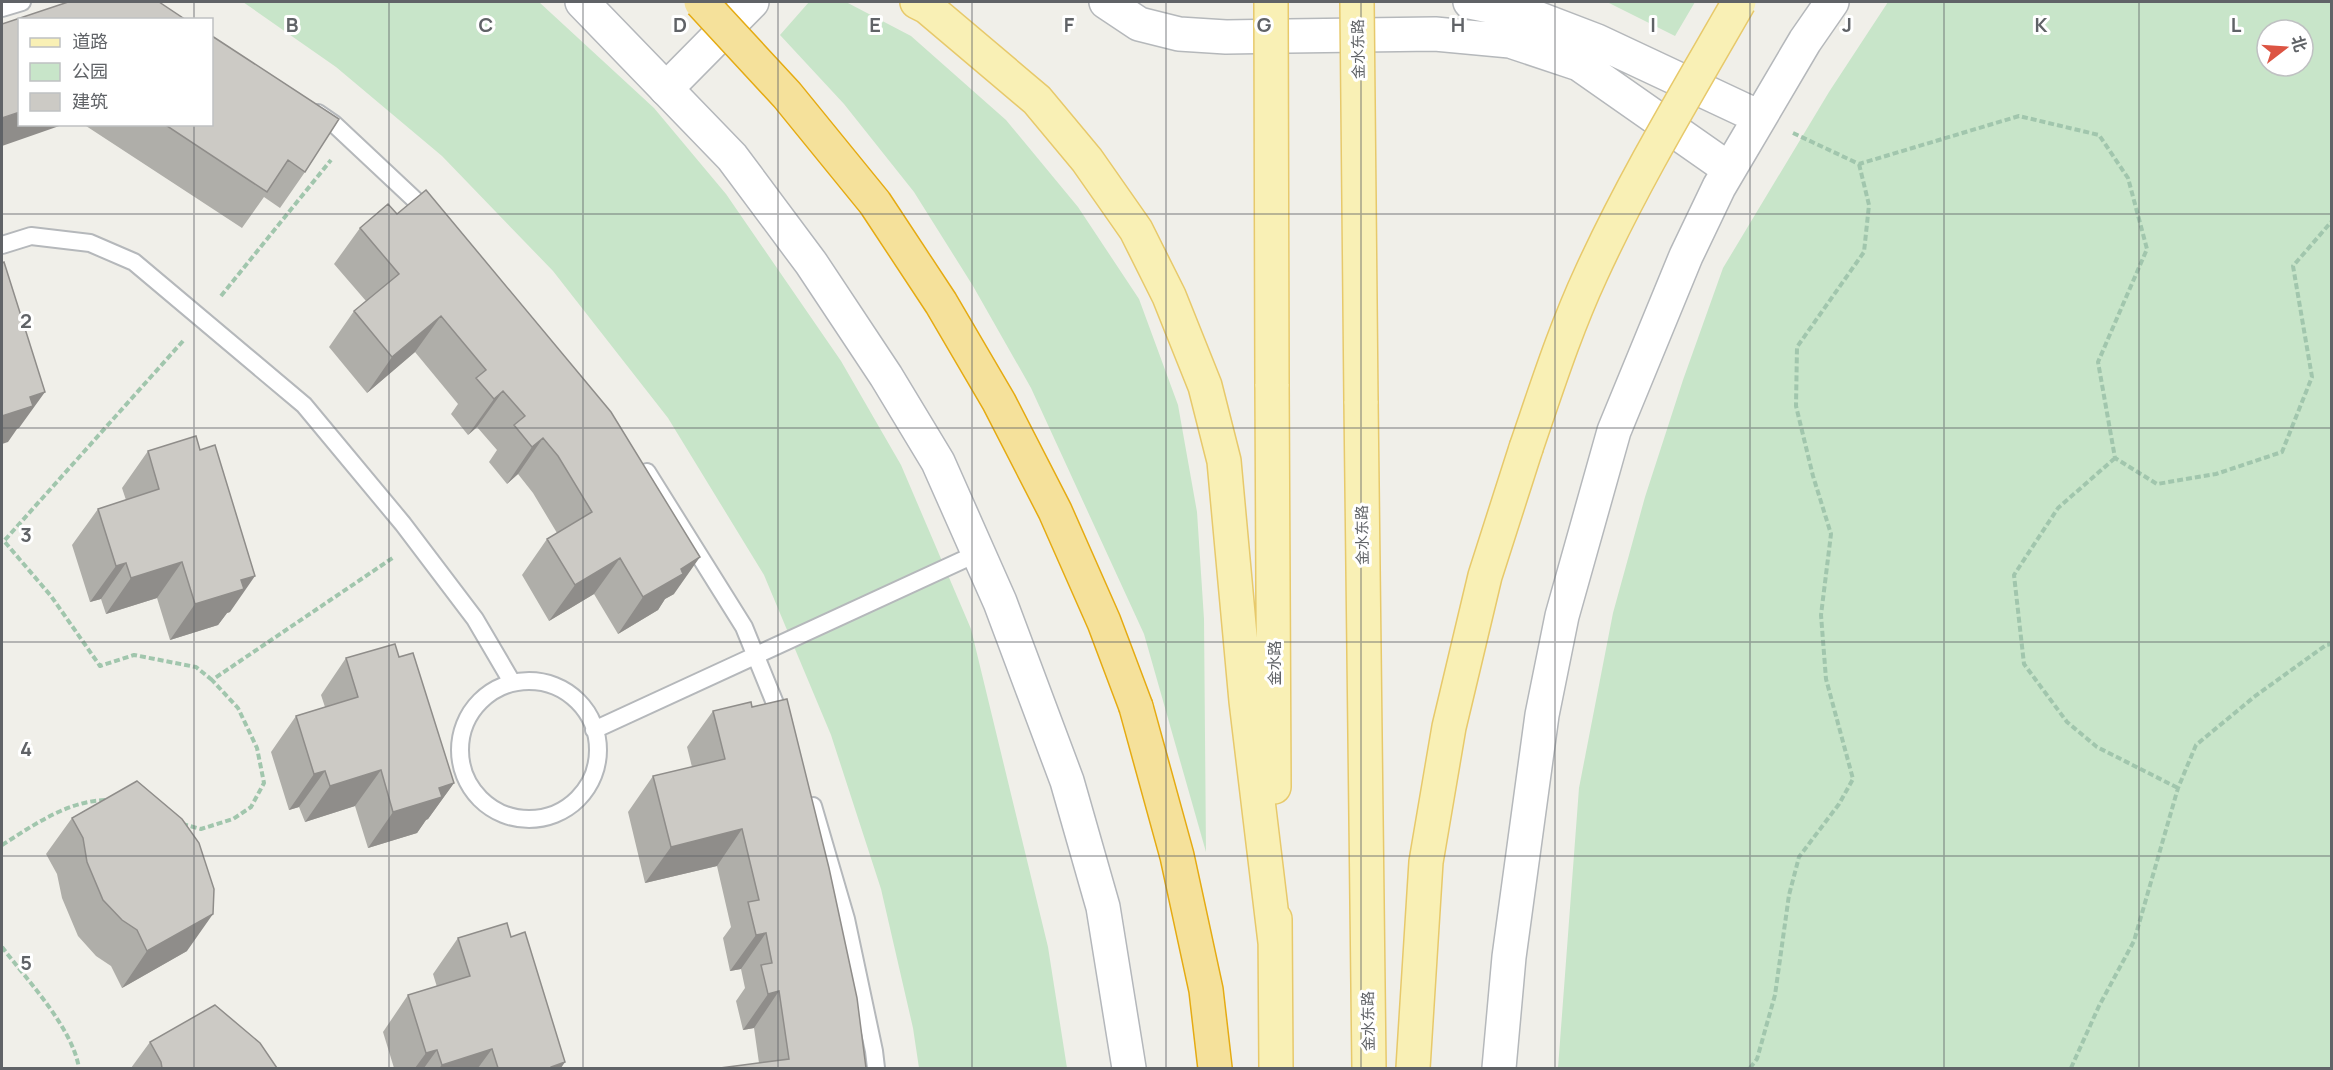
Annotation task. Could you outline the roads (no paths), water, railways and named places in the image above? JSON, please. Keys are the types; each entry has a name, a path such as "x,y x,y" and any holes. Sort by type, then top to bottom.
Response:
{"highway":[{"path":"701,2 787,94 875,203 941,303 999,402 1055,511 1104,622 1136,706 1177,856 1206,990 1215,1068"}],"main road":[{"path":"917,2 927,7 1037,100 1087,160 1136,230 1178,317 1205,386 1224,462 1246,701 1275,942 1276,1068"},
{"name":"金水路","path":"1271,2 1275,942"},
{"name":"金水东路","path":"1357,2 1369,1068"},
{"path":"1413,1068 1426,862 1449,727 1485,576 1554,366 1590,275 1626,203 1739,2"}],"street":[{"path":"582,2 732,157 811,263 886,376 938,462 1000,602 1067,782 1103,907 1129,1068"},
{"path":"666,89 752,2"},
{"path":"1106,2 1139,24 1179,34 1226,37 1435,34 1510,41 1579,64 1729,169"},
{"path":"1470,2 1524,13 1598,41 1760,117"},
{"path":"1499,1068 1509,957 1542,715 1562,616 1614,431 1686,256 1719,186 1832,2"}],"lane":[{"path":"2,8 22,2"},
{"path":"306,106 334,124 445,227"},
{"path":"2,245 31,236 90,243 134,262 304,405 417,542 475,619 512,682"},
{"path":"635,454 744,627 788,735"},
{"path":"594,730 978,553"},
{"path":"512,682 540,682 566,691 585,710 597,737 598,756 593,776 584,793 569,806 552,815 532,819 513,817 494,809 478,796 466,779 460,760 460,739 466,720 478,703 493,690 512,682"},
{"path":"806,786 846,919 876,1068"}]}
